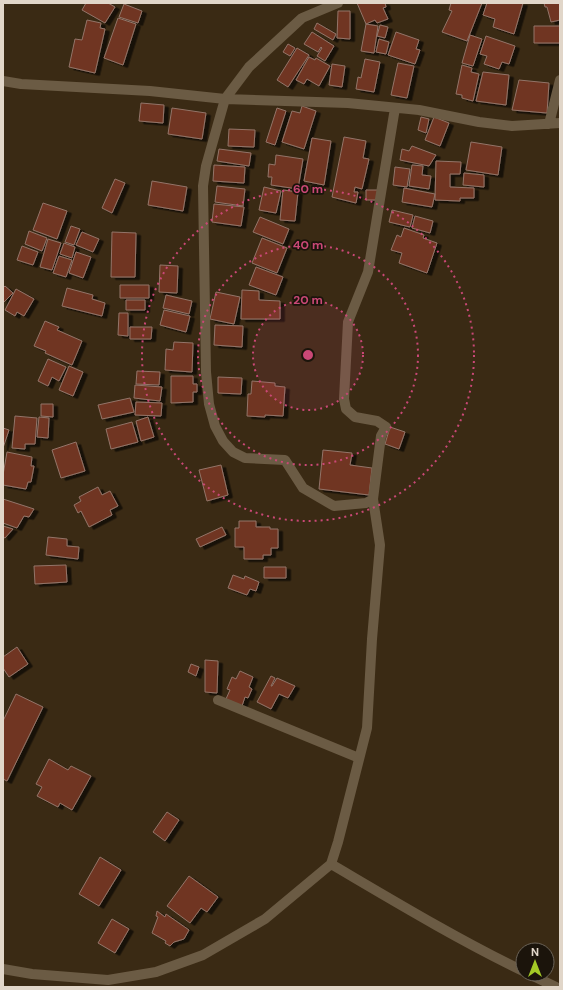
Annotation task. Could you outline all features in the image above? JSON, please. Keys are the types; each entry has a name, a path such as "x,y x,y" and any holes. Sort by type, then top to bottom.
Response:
{"street":[{"path":"338,3 302,18 249,67 225,99 206,166 203,186 206,372 209,404 215,426 223,441 233,452 245,458 285,460 303,488 334,506 366,503 374,499"},
{"path":"549,124 560,80"},
{"path":"3,81 21,84 150,90 225,99 348,103 419,110 479,122 512,126 560,123"},
{"path":"3,969 32,974 108,980 156,972 203,955 265,919 331,864 367,728 380,545 374,499 382,436 386,427 377,421 355,417 346,409 344,399 348,322 368,272 395,108"},
{"path":"218,700 359,758"},
{"path":"331,864 483,952 515,967"},
{"path":"546,982 556,987"}],"building":[{"path":"86,3 108,3 115,7 105,23 82,10"},
{"path":"357,3 385,3 386,7 383,8 388,19 377,23 375,20 366,24"},
{"path":"451,3 482,3 467,41 442,32 452,11 449,10"},
{"path":"487,3 523,3 514,34 493,27 495,19 483,15"},
{"path":"544,3 560,3 560,20 551,22 547,7 545,7"},
{"path":"124,4 142,11 138,23 119,17"},
{"path":"338,11 350,11 350,39 337,38"},
{"path":"118,18 136,24 123,65 104,58"},
{"path":"87,20 101,23 100,28 105,29 95,73 69,67 75,39 82,40"},
{"path":"317,23 336,34 333,40 314,29"},
{"path":"366,24 378,26 374,53 361,51"},
{"path":"380,25 388,27 385,38 377,36"},
{"path":"534,26 560,26 560,43 534,43"},
{"path":"312,32 334,46 325,61 317,56 322,48 321,47 318,52 304,44"},
{"path":"396,32 419,40 416,49 420,50 415,64 388,55"},
{"path":"470,35 482,39 473,66 462,63"},
{"path":"486,36 515,46 509,64 502,62 499,69 484,64 487,56 480,54"},
{"path":"379,39 389,42 386,54 376,52"},
{"path":"288,44 295,48 290,56 283,52"},
{"path":"297,48 309,55 288,87 277,80"},
{"path":"309,57 315,60 316,58 330,66 319,86 307,79 304,84 296,80"},
{"path":"365,59 380,62 374,92 356,89 358,77 361,78"},
{"path":"398,63 414,66 407,98 391,95"},
{"path":"332,64 345,66 342,87 329,85"},
{"path":"462,65 472,68 471,72 479,74 473,101 462,98 462,95 456,94"},
{"path":"483,72 509,75 506,105 476,101"},
{"path":"519,80 549,83 547,113 512,110"},
{"path":"141,103 164,105 163,123 139,121"},
{"path":"302,106 316,111 304,149 282,142 292,111 300,113"},
{"path":"172,108 206,113 202,139 168,134"},
{"path":"277,108 286,111 275,145 266,142"},
{"path":"421,117 429,119 426,133 418,130"},
{"path":"434,117 449,123 440,146 425,140"},
{"path":"229,129 255,130 254,147 228,146"},
{"path":"344,137 366,141 363,158 369,159 362,189 355,187 354,192 358,192 356,203 332,197"},
{"path":"312,138 331,141 324,185 304,181"},
{"path":"471,142 502,147 498,175 466,170"},
{"path":"412,146 436,155 429,166 400,160 402,149 409,151"},
{"path":"219,149 251,153 249,166 217,161"},
{"path":"276,155 303,159 298,189 271,185 272,177 268,177 269,164 275,165"},
{"path":"436,161 461,162 460,174 450,174 450,187 474,188 474,198 460,198 460,201 435,200"},
{"path":"214,165 245,167 244,183 213,181"},
{"path":"412,165 423,166 422,175 431,176 429,189 409,186"},
{"path":"395,167 410,169 407,187 393,185"},
{"path":"464,173 484,175 484,187 463,185"},
{"path":"115,179 125,183 112,213 102,208"},
{"path":"152,181 187,187 183,211 148,205"},
{"path":"217,186 245,189 243,206 215,202"},
{"path":"264,187 281,191 276,213 259,210"},
{"path":"404,188 435,194 432,207 402,202"},
{"path":"283,190 298,192 295,221 280,220"},
{"path":"366,190 378,190 377,200 366,200"},
{"path":"43,203 67,211 57,239 33,230"},
{"path":"214,204 244,207 241,226 212,222"},
{"path":"392,210 413,215 410,227 389,222"},
{"path":"415,216 433,221 430,233 412,228"},
{"path":"260,217 289,229 283,244 253,232"},
{"path":"71,226 80,229 74,245 65,242"},
{"path":"404,228 424,235 423,238 437,243 427,273 399,263 402,253 391,250 397,235 401,237"},
{"path":"29,231 47,238 42,251 25,244"},
{"path":"82,232 99,239 93,252 76,245"},
{"path":"112,232 136,233 135,277 111,277"},
{"path":"262,238 287,248 277,273 252,263"},
{"path":"48,239 61,243 52,270 40,267"},
{"path":"64,243 75,247 72,258 60,254"},
{"path":"22,246 38,252 33,265 17,260"},
{"path":"76,252 91,257 83,278 69,273"},
{"path":"59,256 72,260 66,277 53,273"},
{"path":"160,265 178,266 177,293 159,292"},
{"path":"256,267 283,277 276,295 249,285"},
{"path":"120,285 149,285 149,298 120,298"},
{"path":"5,286 13,293 3,303 3,288"},
{"path":"67,288 93,295 92,299 105,303 102,316 62,306"},
{"path":"16,289 34,299 24,316 17,312 15,316 5,310"},
{"path":"242,290 259,291 259,300 280,301 280,319 241,319"},
{"path":"216,292 240,297 234,324 210,319"},
{"path":"166,295 192,301 189,314 163,308"},
{"path":"126,300 145,300 145,310 126,310"},
{"path":"164,310 190,316 186,332 160,325"},
{"path":"119,313 128,313 128,336 118,335"},
{"path":"45,321 59,327 57,330 82,341 72,365 45,353 46,351 34,346"},
{"path":"215,325 243,326 242,347 214,345"},
{"path":"130,327 152,327 151,339 130,339"},
{"path":"174,342 193,343 192,372 165,370 166,349 173,350"},
{"path":"48,359 66,367 59,381 52,377 48,386 38,381"},
{"path":"69,366 83,372 73,396 59,390"},
{"path":"137,371 160,372 159,385 136,384"},
{"path":"171,376 193,376 193,384 197,384 197,392 193,392 193,402 171,403"},
{"path":"218,377 242,378 241,394 218,393"},
{"path":"252,381 275,383 275,386 285,387 283,416 247,416 248,394 251,394"},
{"path":"135,385 162,387 160,401 134,398"},
{"path":"130,398 134,412 102,419 98,405"},
{"path":"136,402 162,403 161,416 135,415"},
{"path":"41,404 53,404 53,417 41,416"},
{"path":"15,416 37,418 35,444 25,444 25,449 12,448"},
{"path":"39,417 49,418 48,438 37,437"},
{"path":"148,417 154,437 141,441 136,421"},
{"path":"132,422 138,442 111,449 106,429"},
{"path":"390,427 405,432 399,449 385,444"},
{"path":"3,428 9,430 3,448"},
{"path":"76,442 85,471 61,478 52,450"},
{"path":"323,450 352,453 350,465 372,468 369,495 319,489"},
{"path":"7,452 32,457 31,466 34,466 31,482 28,482 26,489 3,485 3,475"},
{"path":"221,465 228,495 207,501 199,470"},
{"path":"98,487 102,495 110,491 118,506 110,510 112,515 89,527 81,511 78,513 74,505 81,501 79,497"},
{"path":"3,499 34,509 29,517 24,516 17,528 3,523"},
{"path":"239,521 256,521 256,527 270,527 270,529 278,529 278,548 271,548 271,555 263,555 263,559 244,559 244,547 235,547 235,528 239,528"},
{"path":"3,526 13,529 5,538 3,537"},
{"path":"222,527 226,535 200,547 196,539"},
{"path":"48,537 67,539 67,546 79,547 78,559 46,555"},
{"path":"66,565 67,582 35,584 34,566"},
{"path":"264,567 286,567 286,578 264,578"},
{"path":"233,575 244,579 245,576 259,582 256,591 250,589 247,595 228,588"},
{"path":"17,647 28,664 9,677 3,668 3,657"},
{"path":"205,660 218,661 217,693 205,692"},
{"path":"191,664 199,667 196,676 188,672"},
{"path":"240,671 253,677 249,687 252,689 248,698 245,697 242,706 226,699 230,690 227,689 232,677 236,679"},
{"path":"271,676 275,678 271,686 277,678 295,686 288,698 279,694 271,709 257,702"},
{"path":"16,694 43,707 7,781 3,779 3,721"},
{"path":"49,759 68,770 71,766 91,776 72,810 60,803 58,807 37,796 42,787 36,784"},
{"path":"167,812 179,820 165,841 153,832"},
{"path":"100,857 121,870 99,906 79,894"},
{"path":"189,876 218,897 207,912 201,908 190,923 167,906"},
{"path":"157,911 165,917 166,914 189,930 184,939 174,942 170,946 165,943 166,941 152,933 158,917 156,916"},
{"path":"112,919 129,929 115,953 98,943"}]}
